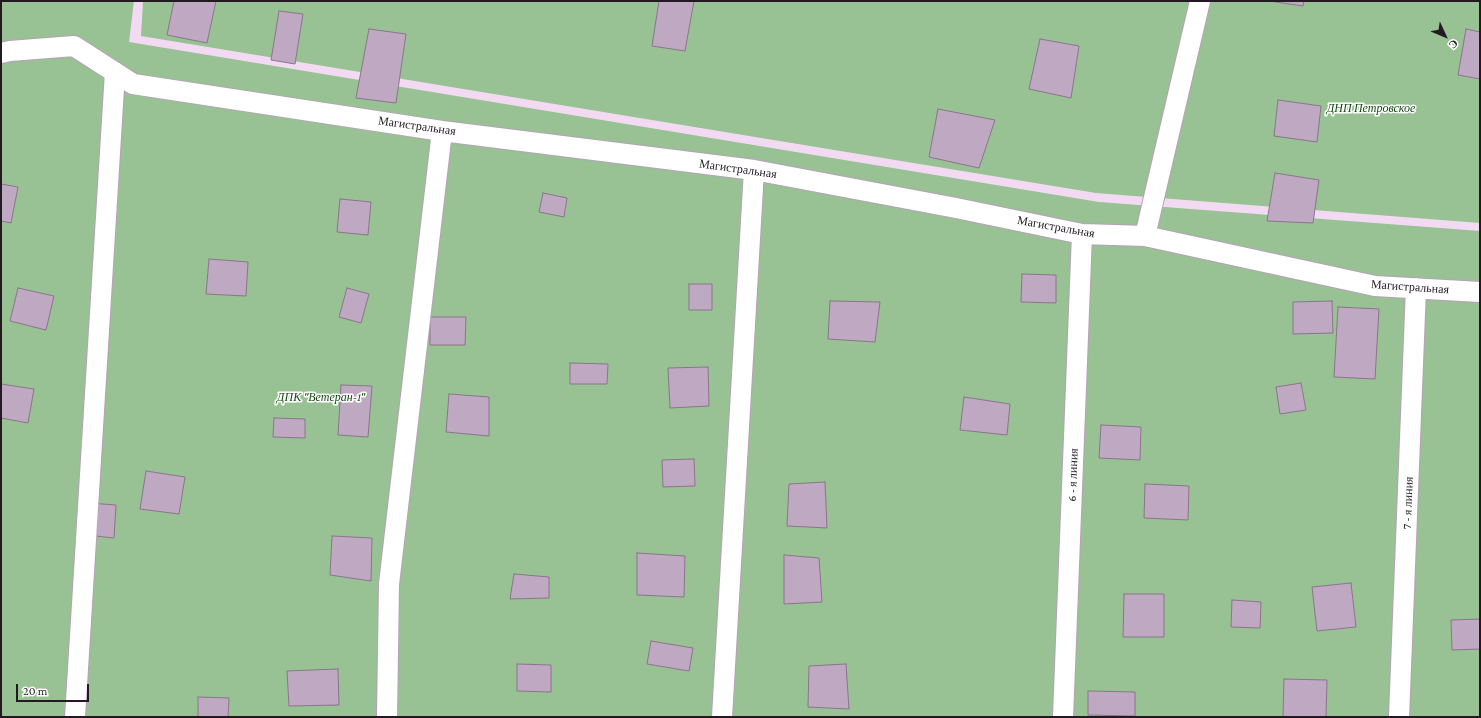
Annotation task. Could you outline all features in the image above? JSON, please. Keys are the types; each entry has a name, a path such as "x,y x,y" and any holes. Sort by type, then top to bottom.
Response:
{"street":[{"path":"1145,236 1199,1"},
{"name":"Магистральная","path":"1,53 74,46 133,84 442,131 754,170 956,208 1082,234 1145,236 1375,286 1480,292"},
{"path":"75,717 116,72"},
{"path":"387,717 389,584 442,131"},
{"path":"722,717 754,170"},
{"name":"6 - я линия","path":"1063,717 1082,234"},
{"name":"7 - я линия","path":"1399,717 1416,288"}],"green space":[{"name":"ДПК \"Ветеран-1\"","path":"1,1 134,1 129,42 1099,202 1480,231 1480,717 1,717"},
{"name":"ДНП Петровское","path":"143,1 1480,1 1480,223 1096,193 141,36"}],"building":[{"path":"174,1 216,1 207,43 167,35"},
{"path":"659,1 694,1 685,51 652,46"},
{"path":"1269,1 1304,1 1303,6"},
{"path":"279,11 303,14 295,64 271,60"},
{"path":"369,29 406,34 396,103 356,98"},
{"path":"1466,29 1480,32 1480,79 1458,75"},
{"path":"1040,39 1079,46 1071,98 1029,89"},
{"path":"1278,100 1321,106 1317,142 1274,136"},
{"path":"938,109 995,120 979,168 929,157"},
{"path":"1275,173 1319,180 1313,223 1267,221"},
{"path":"1,184 18,187 11,223 1,221"},
{"path":"543,193 567,198 564,217 539,212"},
{"path":"340,199 371,202 368,235 337,232"},
{"path":"209,259 248,262 246,296 206,294"},
{"path":"1022,274 1056,275 1056,303 1021,302"},
{"path":"689,284 712,284 712,310 689,310"},
{"path":"18,288 54,296 46,330 10,321"},
{"path":"347,288 369,294 361,323 339,317"},
{"path":"830,301 880,302 875,342 828,339"},
{"path":"1332,301 1333,333 1293,334 1293,302"},
{"path":"1338,307 1379,309 1375,379 1334,377"},
{"path":"430,317 466,317 465,345 430,345"},
{"path":"570,363 608,364 607,384 570,384"},
{"path":"708,367 709,406 670,408 668,368"},
{"path":"1301,383 1306,410 1280,414 1276,387"},
{"path":"1,384 34,389 28,423 1,418"},
{"path":"341,385 372,386 368,437 338,435"},
{"path":"449,394 489,397 489,436 446,432"},
{"path":"964,397 1010,404 1007,435 960,430"},
{"path":"274,418 305,419 305,438 273,437"},
{"path":"1101,425 1141,427 1140,460 1099,458"},
{"path":"694,459 695,486 663,487 662,460"},
{"path":"146,471 185,477 179,514 140,509"},
{"path":"825,482 827,528 787,526 789,484"},
{"path":"1145,484 1189,486 1188,520 1144,518"},
{"path":"89,503 116,505 114,538 86,535"},
{"path":"332,536 372,538 371,581 330,575"},
{"path":"637,553 685,556 684,597 637,595"},
{"path":"784,555 819,558 822,602 784,604"},
{"path":"514,574 549,577 549,598 510,599"},
{"path":"1351,583 1356,627 1317,631 1312,587"},
{"path":"1124,594 1164,594 1164,637 1123,637"},
{"path":"1232,600 1261,602 1260,628 1231,627"},
{"path":"1480,619 1480,649 1452,650 1451,620"},
{"path":"651,641 693,648 689,671 647,664"},
{"path":"517,664 551,665 551,692 517,691"},
{"path":"846,664 849,709 808,707 809,666"},
{"path":"338,669 339,705 289,706 287,671"},
{"path":"1284,679 1327,680 1326,717 1283,717"},
{"path":"1088,691 1135,692 1135,716 1088,715"},
{"path":"198,697 229,698 228,717 198,717"}]}
